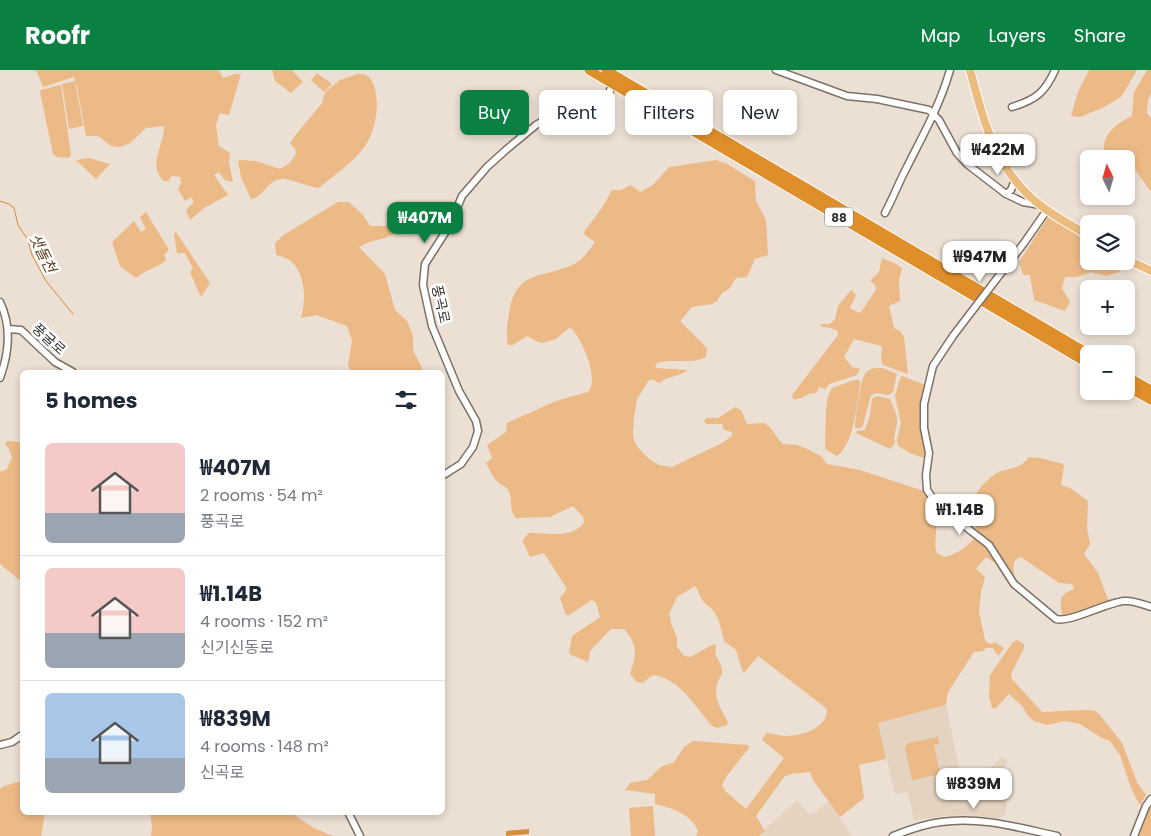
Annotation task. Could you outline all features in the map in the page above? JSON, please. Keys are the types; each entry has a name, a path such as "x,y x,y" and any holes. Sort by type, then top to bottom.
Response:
{"highway":[{"name":"88","path":"589,70 1080,359"},
{"name":"88","path":"606,70 1080,349"},
{"path":"1135,381 1151,390"},
{"path":"1135,391 1151,400"}],"main road":[{"path":"970,70 991,139 1001,161 1015,180 1040,205 1080,230"},
{"path":"1135,264 1151,271"}],"street":[{"path":"776,70 847,96 923,108 934,114 962,159 979,174 1006,194 1023,202 1040,205"},
{"path":"885,213 934,114 943,94 950,70"},
{"path":"1012,107 1029,101 1038,95 1048,84 1055,70"},
{"name":"풍곡로","path":"445,474 461,464 475,442 478,432 476,421 459,391 432,326 423,286 426,264 454,218 462,196 487,167 539,123"},
{"path":"1006,194 1011,190 1015,180"},
{"path":"1047,210 943,348 933,366 924,404 924,428 929,453 926,480 928,490 934,500 989,545 1014,584 1056,619 1070,618 1094,608 1122,601 1133,601 1151,607"},
{"path":"0,302 7,319 8,329 7,351 0,378"},
{"name":"풍굴로","path":"8,329 21,330 55,362 69,370"},
{"path":"0,745 12,742 20,736"},
{"path":"1134,836 1146,806 1151,799"},
{"path":"350,815 360,836"},
{"path":"893,836 941,822 966,820 1057,836"}],"shaded area":[{"path":"32,70 219,70 223,78 241,74 229,115 220,113 216,125 219,146 230,153 229,162 233,182 225,180 218,172 214,175 228,195 204,208 190,220 186,210 194,202 191,197 185,201 178,189 181,183 180,177 172,176 168,181 164,181 157,169 164,126 146,128 130,143 120,147 111,146 98,136 86,136 74,77 43,87 37,72"},
{"path":"272,70 292,70 303,82 291,93 275,81"},
{"path":"1089,70 1137,70 1121,97 1102,108 1080,117 1071,116 1078,92"},
{"path":"1147,70 1151,70 1151,94 1148,99 1147,113 1151,118 1151,192 1135,169 1135,150 1104,150 1106,137 1110,132 1132,116 1134,92"},
{"path":"317,73 332,84 324,92 311,80"},
{"path":"357,74 366,75 371,80 377,101 376,117 372,132 369,140 360,152 350,163 319,188 288,179 280,179 251,199 241,177 238,161 256,161 280,169 290,163 296,154 295,149 290,143 322,103 325,92 340,80"},
{"path":"75,81 83,126 69,129 62,84"},
{"path":"61,85 71,155 69,158 57,157 53,154 40,92 41,90"},
{"path":"89,158 110,164 96,179 76,160"},
{"path":"716,160 727,164 755,181 756,201 766,220 768,255 755,259 747,277 736,278 729,289 722,293 717,301 712,304 692,307 681,320 707,348 706,357 694,361 657,363 656,368 688,370 659,383 649,380 637,399 633,436 636,445 649,459 659,465 672,467 722,443 732,436 732,432 724,430 722,424 706,424 704,421 707,418 718,418 735,407 741,410 747,424 764,423 770,427 783,444 797,445 805,448 821,456 827,464 860,470 924,491 935,516 935,546 937,553 944,557 954,554 976,537 985,543 997,561 993,562 986,557 976,569 985,577 979,612 987,643 992,644 995,642 1004,648 998,656 993,648 974,652 948,692 946,705 878,723 886,759 859,765 864,798 840,817 813,780 810,772 791,774 784,777 756,816 765,831 758,836 696,836 698,831 691,820 674,810 655,804 655,794 625,790 630,783 647,780 661,767 674,762 684,747 693,741 748,745 749,748 722,785 725,791 746,809 784,758 762,740 766,733 791,736 805,733 822,722 826,717 826,708 758,656 743,673 736,650 724,641 717,617 704,602 695,586 677,597 669,614 677,637 677,647 684,656 690,657 714,644 716,646 715,653 722,671 717,684 716,694 728,722 727,725 717,728 712,726 687,695 663,677 653,675 642,683 637,682 630,674 635,656 634,646 624,629 611,629 590,651 588,662 571,655 569,653 572,636 600,617 596,603 592,600 566,615 560,598 567,589 544,553 530,557 523,542 529,533 558,534 572,532 584,523 583,517 573,506 550,517 516,518 512,512 508,489 495,479 486,463 492,458 487,445 506,432 507,423 556,401 588,392 591,386 591,369 585,350 572,329 569,328 556,339 543,343 527,336 513,345 508,345 508,318 512,299 517,289 524,282 532,278 562,269 583,257 595,242 585,235 584,232 602,208 612,190 621,190 631,185 640,192 653,185 669,167"},
{"path":"338,202 349,202 363,215 370,226 392,226 396,233 359,247 385,274 395,310 407,321 413,336 413,350 422,370 350,370 348,365 352,341 347,326 316,315 301,318 304,288 300,273 291,261 276,255 275,243 285,234"},
{"path":"146,212 169,250 164,255 166,260 164,262 136,278 120,266 112,242 134,221 141,232 146,229 140,217"},
{"path":"1048,217 1080,234 1080,270 1120,270 1106,276 1091,272 1077,277 1065,277 1062,288 1070,302 1065,311 1034,300 1030,275 1023,275 1019,262"},
{"path":"176,232 210,283 202,296 190,272 193,268 185,253 177,253 174,234"},
{"path":"882,258 902,268 899,281 900,301 889,306 894,328 900,331 904,337 908,374 883,365 881,360 882,346 854,339 844,357 852,367 860,369 857,375 829,384 826,389 819,387 816,393 799,399 793,399 792,395 838,335 837,330 821,326 821,324 830,324 835,319 838,306 851,290 856,295 850,308 859,313 861,312 876,290 875,285 870,281 879,272"},
{"path":"883,368 897,374 893,392 889,395 876,393 871,395 863,425 861,428 855,428 862,380 867,371"},
{"path":"902,376 925,385 921,411 925,450 924,458 898,446 897,440 901,423 895,396"},
{"path":"859,380 860,383 854,423 843,450 837,456 825,449 828,396 832,388"},
{"path":"877,396 890,399 896,414 895,443 890,449 856,433 857,431 865,430 870,415 872,399"},
{"path":"8,441 20,443 20,580 0,564 0,472 7,469 12,458 5,444"},
{"path":"1029,457 1063,464 1061,485 1070,488 1088,501 1087,528 1090,544 1084,554 1098,573 1109,602 1063,618 1061,600 1065,594 1074,589 1072,584 1059,583 1021,557 1014,563 1015,580 995,548 977,531 974,499 978,491 993,476 1001,471 1020,466"},
{"path":"1017,640 1024,644 1024,648 1011,674 1012,679 1042,712 1085,710 1095,711 1100,715 1122,743 1138,784 1146,795 1141,804 1139,804 1131,788 1120,755 1110,741 1080,724 1065,721 1047,725 1034,721 1009,694 996,708 992,708 989,696 990,675 1013,642"},
{"path":"946,705 961,778 964,783 977,771 982,772 992,767 1001,756 1008,761 998,784 1007,796 1006,813 1000,818 963,815 914,820 908,792 895,794 878,723"},
{"path":"938,737 939,744 934,745 940,774 912,780 905,747 908,743"},
{"path":"20,782 20,815 45,815 41,836 0,836 0,789"},
{"path":"797,800 810,815 829,802 852,836 758,836"},
{"path":"1151,805 1151,836 1138,836"},
{"path":"653,806 655,836 631,836 629,808"},
{"path":"150,815 294,815 314,828 333,836 151,836"},
{"path":"529,829 529,834 506,836 506,831"}],"waterway":[{"name":"샛돌천","path":"0,201 14,208 18,225 28,240 32,255 46,281 73,314"}]}
